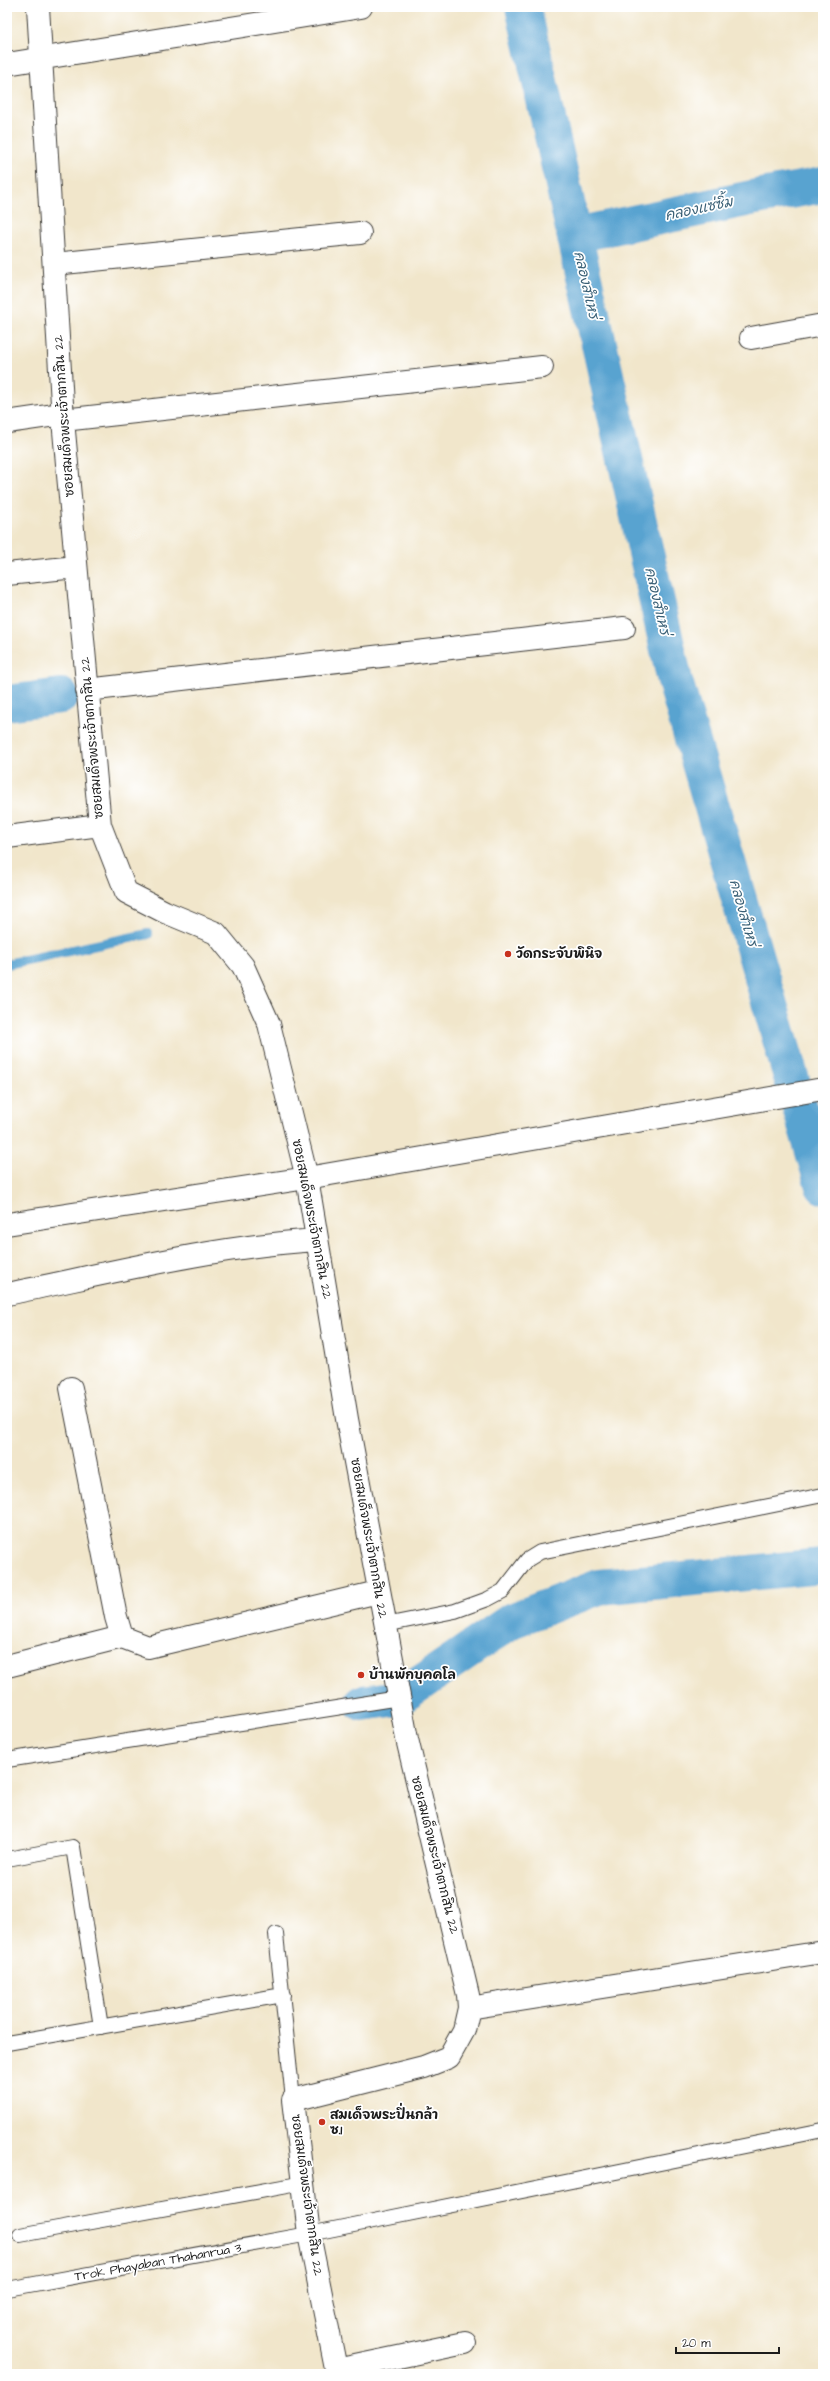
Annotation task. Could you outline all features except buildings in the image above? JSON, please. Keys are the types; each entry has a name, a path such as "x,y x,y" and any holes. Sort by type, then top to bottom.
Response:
{"street":[{"name":"ซอยสมเด็จพระเจ้าตากสิน 22","path":"38,7 63,417 100,825 126,892 165,912 216,933 243,966 269,1024 306,1178 378,1592 407,1739 468,1995 469,2008 464,2030 449,2057 424,2067 293,2100 309,2234 337,2372"},
{"path":"7,64 362,7"},
{"path":"54,264 360,233"},
{"path":"751,338 823,325"},
{"path":"7,422 542,367"},
{"path":"7,574 76,567"},
{"path":"88,690 624,628"},
{"path":"7,837 100,825"},
{"path":"7,1224 306,1178 621,1123 747,1104 823,1089"},
{"path":"7,1294 200,1253 265,1243 316,1240"},
{"path":"71,1388 116,1618 122,1637"},
{"path":"7,1666 122,1637 148,1647 378,1592"},
{"path":"469,2008 823,1952"},
{"path":"337,2372 465,2343"}],"lane":[{"path":"385,1625 455,1611 488,1599 503,1591 527,1560 540,1552 823,1494"},
{"path":"7,1760 399,1698"},
{"path":"7,1859 73,1847 101,2027"},
{"path":"276,1934 293,2100"},
{"path":"7,2043 283,1995"},
{"name":"Trok Phayaban Thahanrua 3","path":"7,2289 309,2234 823,2130"},
{"path":"20,2235 304,2183"}],"waterway":[{"name":"คลองสำเหร่","path":"523,7 675,681 823,1186"},
{"name":"คลองแซ่ซิ้ม","path":"575,235 756,197 823,185"},
{"path":"7,703 61,696"},
{"path":"7,964 148,934"},
{"path":"362,1703 399,1698 511,1621 599,1587 823,1566"}],"place":[{"name":"วัดกระจับพินิจ","path":"508,954"},
{"name":"บ้านพักบุคคโล","path":"361,1675"},
{"name":"สมเด็จพระปิ่นกล้า ซ.1","path":"322,2122"}]}
